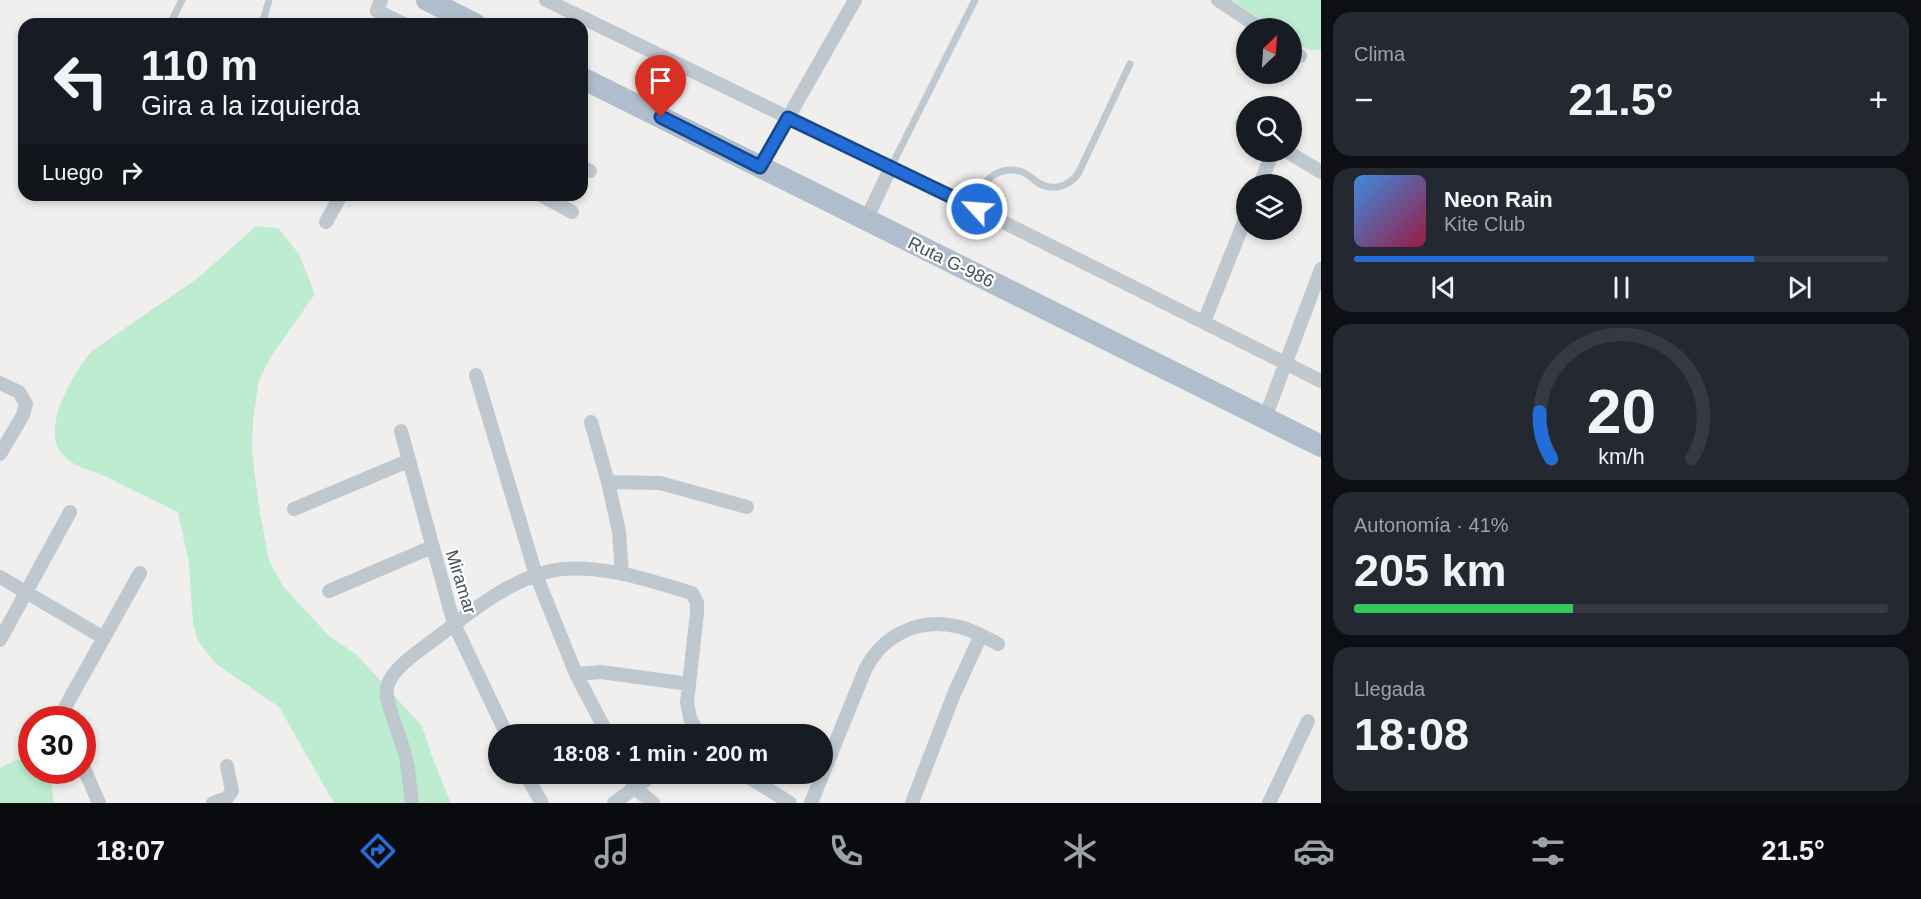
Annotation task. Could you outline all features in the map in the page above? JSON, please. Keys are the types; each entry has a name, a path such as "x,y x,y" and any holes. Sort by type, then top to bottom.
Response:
{"main road":[{"path":"427,0 463,18"},
{"name":"Ruta G-986","path":"588,81 1320,444"}],"street":[{"path":"381,0 377,11 392,18"},
{"path":"546,0 583,18"},
{"path":"760,167 855,0"},
{"path":"1218,0 1245,18"},
{"path":"588,20 977,209 1321,381"},
{"path":"1302,160 1321,172"},
{"path":"866,220 891,167"},
{"path":"326,222 338,201"},
{"path":"552,201 572,212"},
{"path":"1203,322 1237,240"},
{"path":"1265,418 1321,269"},
{"path":"476,375 536,575 576,674 602,724"},
{"path":"0,383 19,392 26,404 23,414 0,454"},
{"path":"591,422 619,532 622,574"},
{"name":"Miramar","path":"401,431 454,624 502,724"},
{"path":"294,509 408,461"},
{"path":"608,482 660,483 747,507"},
{"path":"0,640 70,512"},
{"path":"328,591 432,547"},
{"path":"412,803 406,759 388,699 387,687 394,674 454,624 496,595 536,575 550,571 572,568 622,574 692,593 697,603 688,710 693,724"},
{"path":"66,706 140,573"},
{"path":"0,577 104,638"},
{"path":"811,803 865,670 870,660 885,643 901,632 927,625 959,627 998,644"},
{"path":"912,803 954,694 981,635"},
{"path":"576,674 601,672 689,684"},
{"path":"1269,803 1308,721"},
{"path":"213,803 227,798 232,791 227,766"},
{"path":"91,784 99,803"},
{"path":"531,784 542,803"},
{"path":"633,784 653,803"},
{"path":"614,803 640,784"},
{"path":"760,784 790,803"}],"lane":[{"path":"173,18 182,0"},
{"path":"264,18 269,0"},
{"path":"891,167 975,0"},
{"path":"977,209 981,188 991,177 1003,171 1023,172 1048,187 1062,187 1074,180 1130,64"}],"green space":[{"path":"1232,0 1321,0 1321,50 1302,47 1302,18 1258,18"},
{"path":"256,226 278,228 299,254 315,294 272,355 259,380 253,420 252,452 269,561 283,586 329,636 357,655 422,726 451,803 334,803 279,707 216,664 198,641 193,623 189,564 178,512 75,464 60,451 56,440 55,427 63,398 77,371 92,351 198,278"},
{"path":"18,760 18,784 51,784 54,803 0,803 0,768"}],"route":[{"path":"661,117 760,167 788,118 977,209"}]}
